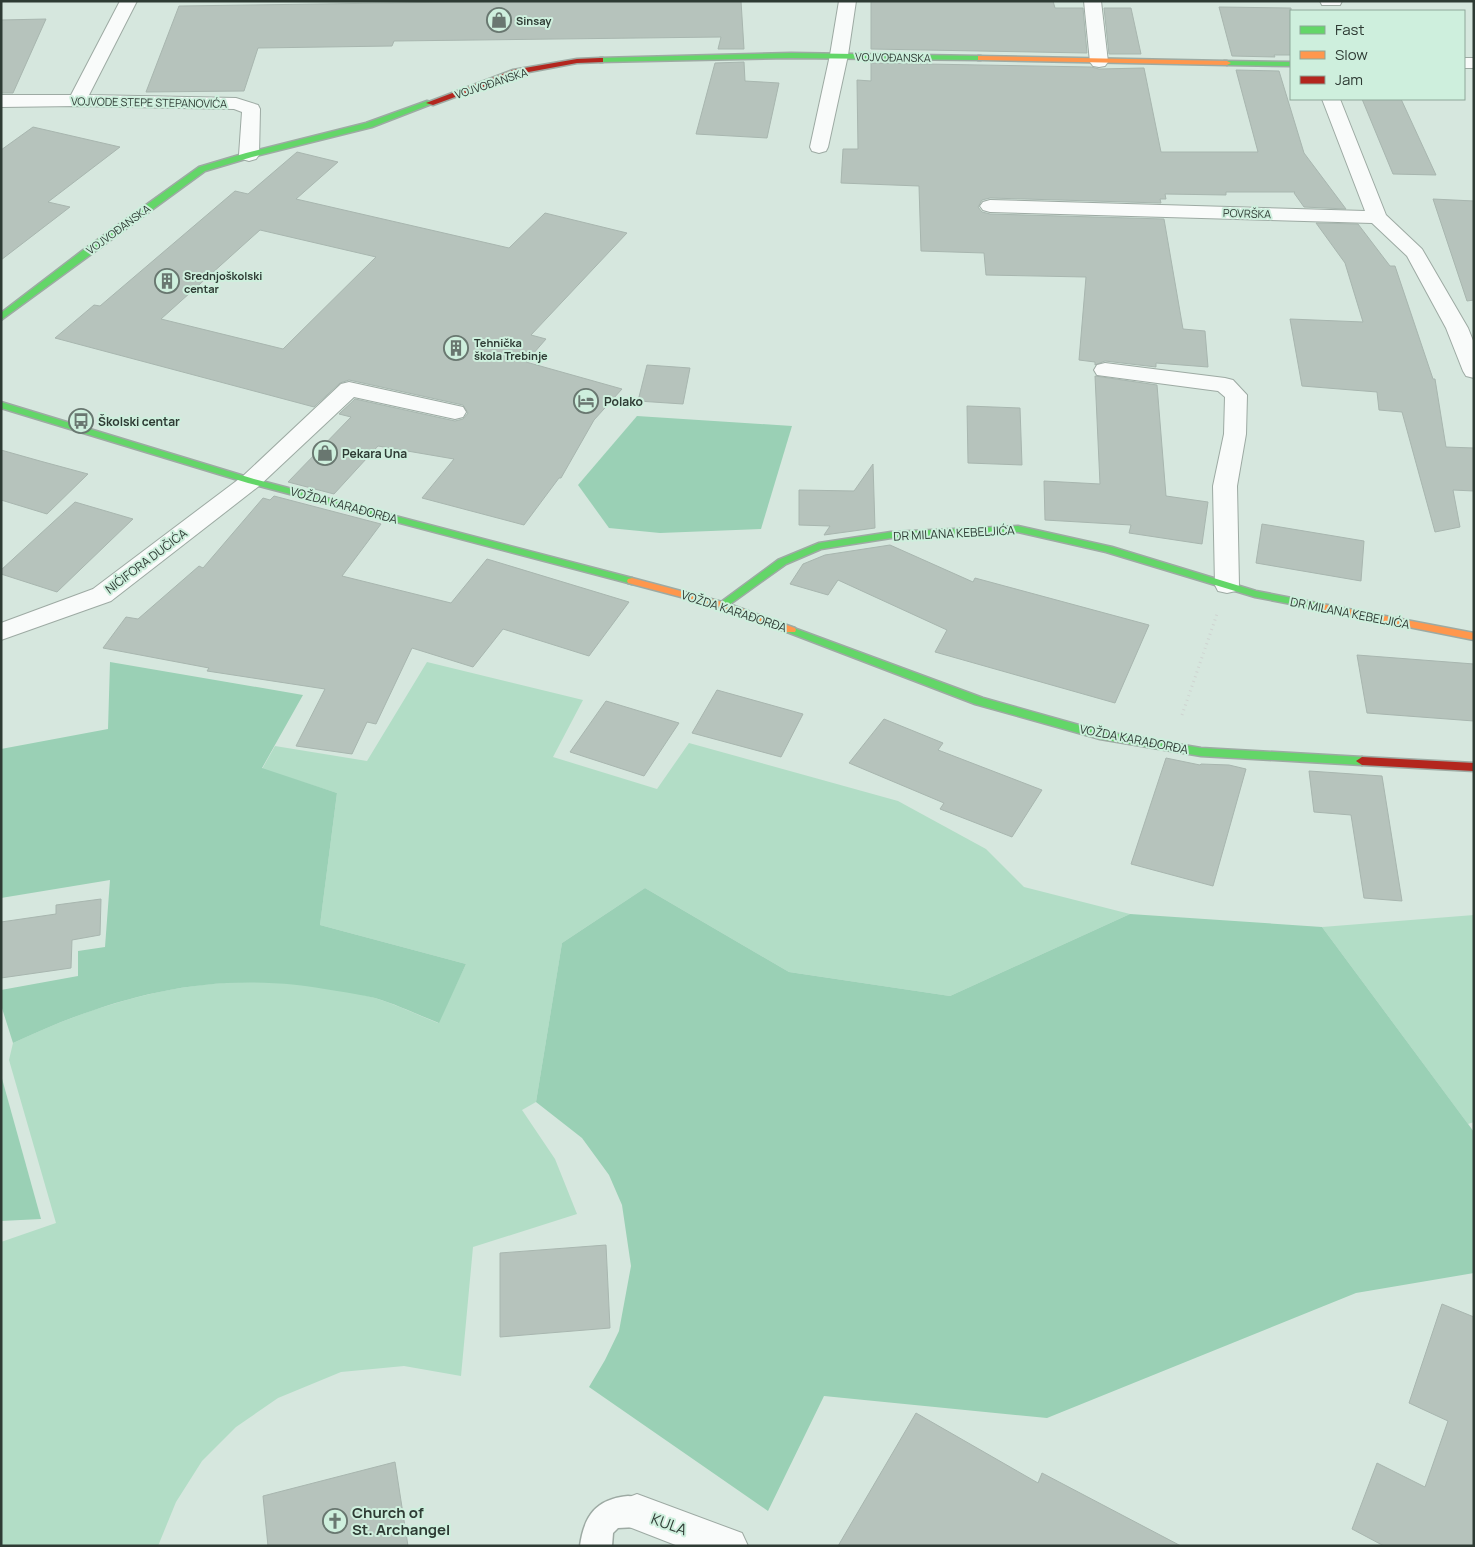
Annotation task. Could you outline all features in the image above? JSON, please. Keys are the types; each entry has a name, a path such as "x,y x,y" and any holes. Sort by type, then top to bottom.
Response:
{"street":[{"path":"77,100 129,1"},
{"path":"819,147 839,56 848,1"},
{"path":"1092,1 1099,62"},
{"path":"1328,1 1334,1"},
{"name":"VOJVOĐANSKA","path":"1,317 85,253 202,169 249,155 369,125 516,72 578,61 687,56 839,56 1290,64"},
{"name":"VOJVODE STEPE STEPANOVIĆA","path":"1,101 77,100 236,104 251,109 249,155"},
{"path":"1331,100 1377,217 1414,253 1456,328 1474,371"},
{"name":"POVRŠKA","path":"990,206 1377,217"},
{"path":"1105,370 1225,385 1236,395 1235,434 1225,486 1226,585"},
{"name":"NIĆIFORA DUČIĆA","path":"1,632 102,595 251,481 349,389 455,412"},
{"name":"VOŽDA KARAĐORĐA","path":"1,404 251,481 722,605 979,701 1100,735 1201,752 1474,767"},
{"name":"DR MILANA KEBELJIĆA","path":"722,605 782,562 819,546 890,535 1018,529 1108,549 1255,594 1474,637"},
{"name":"KULA","path":"637,1512 729,1546"}],"lane":[{"path":"596,1546 597,1532 602,1522 613,1513 626,1510 637,1512"}],"path":[{"path":"1172,747 1226,585"}],"green space":[{"path":"637,416 792,426 761,529 660,533 609,528 578,485"},
{"path":"110,662 303,695 262,768 337,793 320,925 466,964 439,1023 383,1000 352,993 294,985 252,982 211,984 131,999 53,1025 13,1043 1,1005 1,990 78,976 78,951 105,947 110,880 1,898 1,749 108,729"},
{"path":"427,662 583,700 553,757 657,789 689,743 898,801 986,849 1024,887 1130,914 950,996 789,972 645,888 562,943 536,1102 522,1110 555,1159 577,1214 473,1247 461,1376 404,1366 341,1372 278,1398 236,1427 202,1461 176,1502 158,1546 1,1546 1,1242 56,1223 9,1060 13,1043 101,1008 145,995 235,982 280,983 327,988 383,1000 438,1023 466,964 320,925 337,793 262,769 275,746 367,761"},
{"path":"645,888 789,972 950,996 1130,914 1322,927 1474,1132 1474,1273 1356,1293 1047,1418 824,1396 768,1511 589,1387 619,1331 631,1266 622,1205 609,1175 582,1138 536,1102 562,943"},
{"path":"1474,915 1474,1122 1468,1124 1322,927"},
{"path":"1,1075 41,1219 1,1221"}],"building":[{"path":"529,1 741,1 744,49 718,49 721,37 394,41 392,46 258,48 244,91 146,92 179,6"},
{"path":"871,1 1053,1 1055,8 1083,8 1087,53 871,49"},
{"path":"1219,7 1291,8 1290,55 1274,55 1275,57 1232,56"},
{"path":"1104,8 1131,8 1141,54 1109,54"},
{"path":"46,19 13,93 1,93 1,20"},
{"path":"744,62 745,81 779,83 767,138 696,134 715,63"},
{"path":"871,63 1091,67 1099,69 1144,68 1161,152 1258,152 1236,70 1279,71 1304,153 1346,209 1304,207 1295,192 1226,192 1226,195 1165,194 1166,199 1160,199 1161,203 990,198 982,200 978,207 982,212 990,214 1164,219 1183,329 1205,331 1208,367 1156,363 1156,367 1105,361 1095,365 1095,362 1079,360 1086,277 986,275 984,253 921,251 919,186 841,183 843,149 858,149 857,80 871,81"},
{"path":"1362,100 1401,100 1436,175 1393,174"},
{"path":"33,127 120,147 48,202 70,207 1,260 1,150"},
{"path":"297,152 338,162 296,199 509,248 545,213 627,233 531,335 546,339 526,362 622,389 594,420 561,478 559,478 524,525 422,498 454,459 378,446 334,494 288,482 351,417 339,414 355,399 455,421 463,419 468,413 463,405 349,380 340,383 314,407 55,338 94,305 100,306 235,191 248,194","holes":["260,230 376,257 283,349 161,319"]},
{"path":"1433,199 1474,201 1474,300 1467,301"},
{"path":"1316,223 1358,224 1390,266 1395,266 1433,379 1435,379 1446,447 1474,448 1474,491 1453,490 1460,527 1435,532 1402,412 1379,410 1377,392 1302,386 1290,319 1363,322 1345,263"},
{"path":"647,365 690,368 683,404 638,401"},
{"path":"1095,376 1157,385 1166,496 1208,502 1202,544 1129,533 1131,525 1045,520 1044,481 1100,484"},
{"path":"967,406 1020,408 1022,465 968,463"},
{"path":"1,450 88,474 47,514 1,500"},
{"path":"873,464 875,528 824,535 830,526 799,525 799,490 854,491"},
{"path":"274,496 381,524 342,576 451,603 487,559 629,602 589,656 503,629 473,667 412,648 376,724 367,722 352,754 296,746 325,689 207,671 209,668 103,648 126,617 138,619 199,566 203,568 263,498 270,500"},
{"path":"75,502 133,519 57,592 1,574 1,570"},
{"path":"1262,524 1364,541 1361,581 1256,563"},
{"path":"890,545 973,582 975,578 1149,625 1115,703 935,652 947,630 838,580 828,595 790,584 803,564 825,555"},
{"path":"1357,655 1474,664 1474,721 1367,713"},
{"path":"717,690 803,714 781,757 692,733"},
{"path":"606,701 679,723 644,776 570,752"},
{"path":"884,719 943,743 938,750 1042,790 1012,837 940,809 944,803 849,763"},
{"path":"1166,758 1200,765 1229,765 1246,769 1213,886 1131,864"},
{"path":"1309,771 1382,776 1402,901 1364,898 1351,815 1314,812"},
{"path":"101,899 100,935 72,940 71,968 1,978 1,922 56,914 56,905"},
{"path":"606,1245 610,1328 500,1337 500,1253"},
{"path":"1442,1304 1474,1317 1474,1546 1384,1546 1352,1529 1377,1463 1425,1487 1448,1421 1409,1403"},
{"path":"916,1413 1038,1483 1042,1473 1181,1546 838,1546"},
{"name":"Church of St. Archangel","path":"395,1462 408,1546 268,1546 263,1496"}],"traffic: fast":[{"path":"600,60 791,56 981,58"},
{"path":"1227,63 1290,64"},
{"path":"1,317 85,253 202,169 249,155 369,125 430,103"},
{"path":"1,405 251,481 632,581"},
{"path":"722,605 782,562 819,546 891,535 1018,529 1108,549 1255,594 1317,606"},
{"path":"791,630 979,701 1100,735 1201,752 1362,761"}],"traffic: slow":[{"path":"981,58 1227,63"},
{"path":"632,581 722,605 791,630"},
{"path":"1317,606 1474,637"}],"traffic: jam":[{"path":"430,103 516,72 577,61 600,60"},
{"path":"1362,761 1474,767"}],"place":[{"name":"Sinsay","path":"499,20"},
{"name":"Srednjoškolski centar","path":"167,281"},
{"name":"Tehnička škola Trebinje","path":"456,348"},
{"name":"Polako","path":"586,401"},
{"name":"Školski centar","path":"81,421"},
{"name":"Pekara Una","path":"325,453"},
{"name":"Church of St. Archangel","path":"335,1521"}]}
